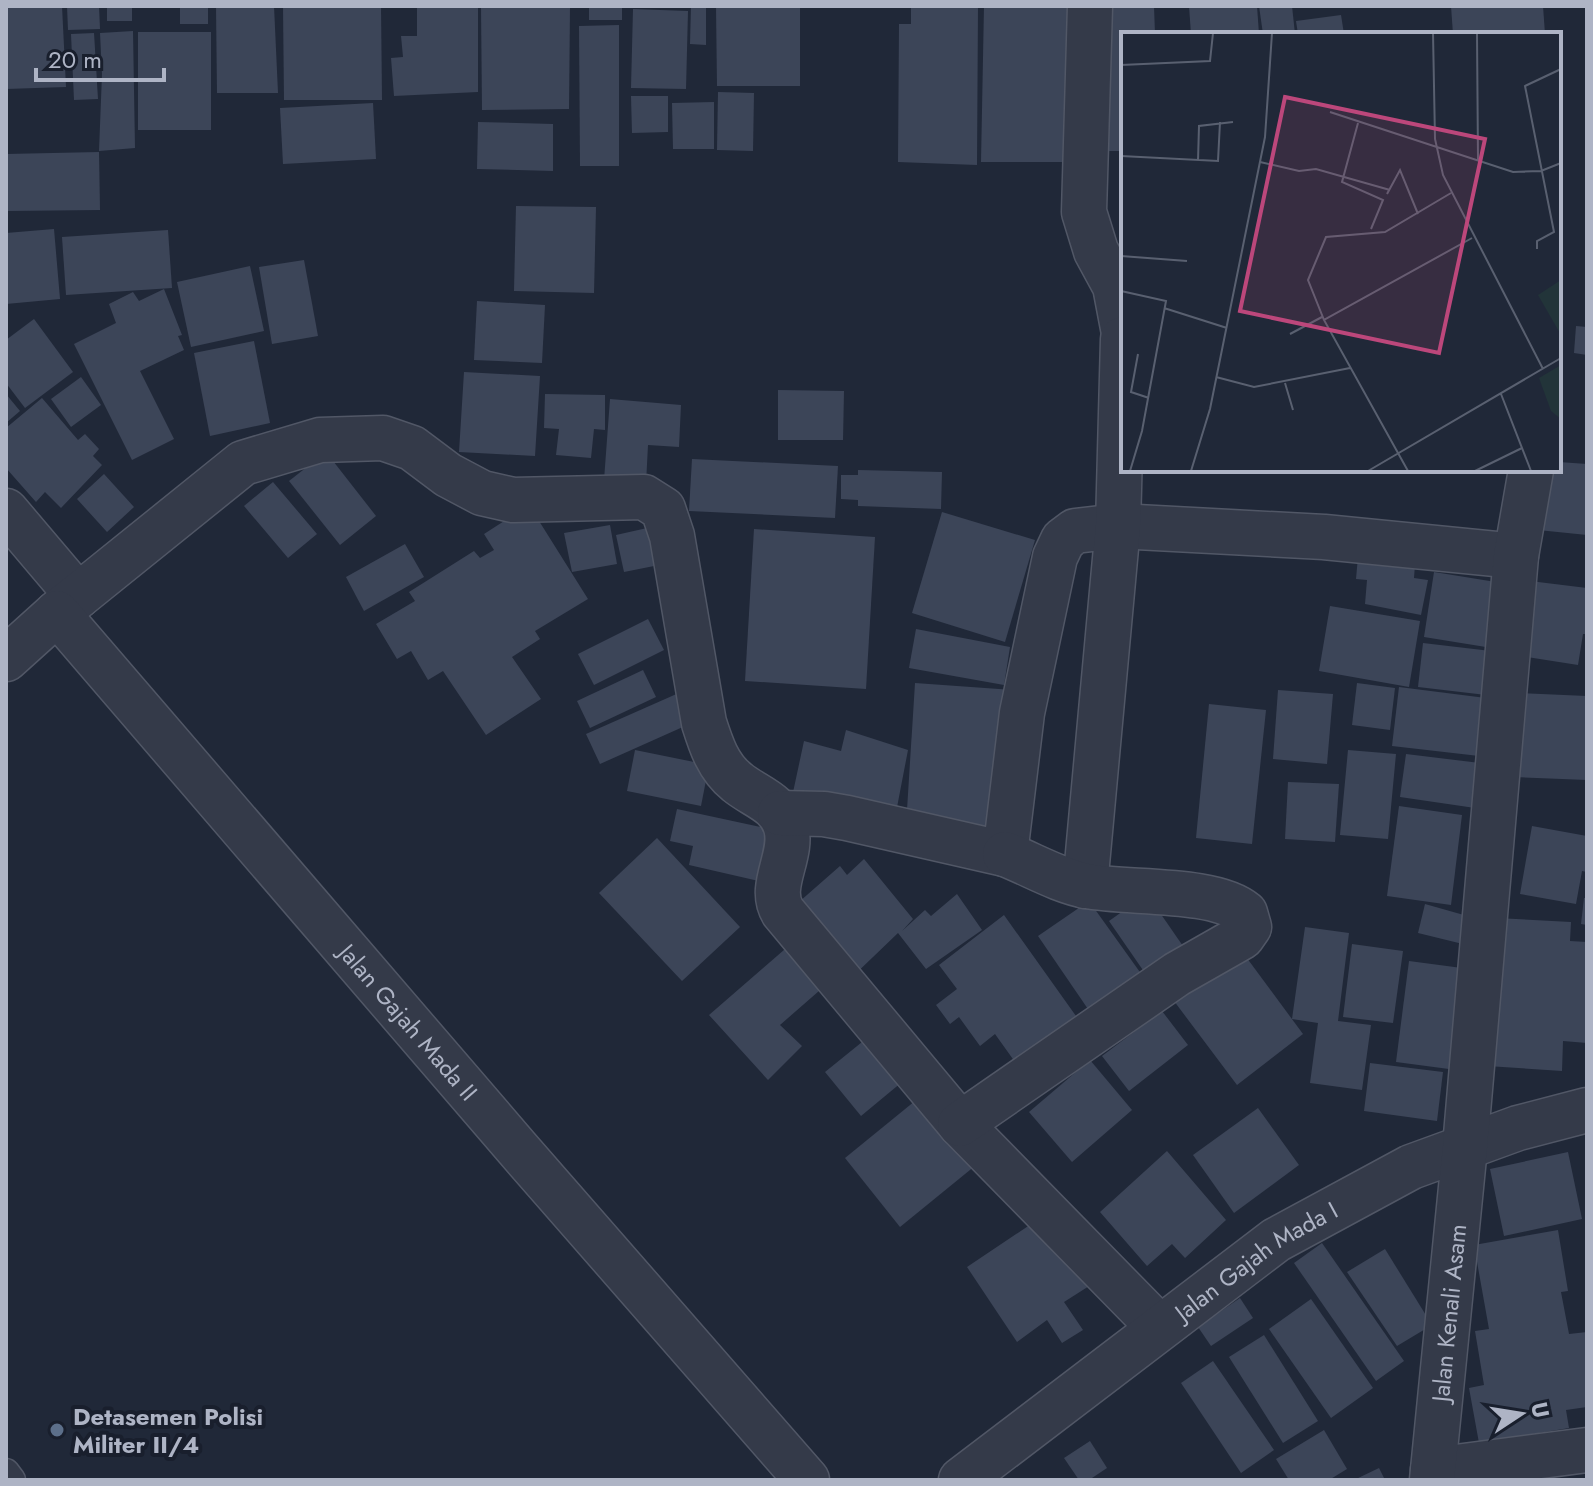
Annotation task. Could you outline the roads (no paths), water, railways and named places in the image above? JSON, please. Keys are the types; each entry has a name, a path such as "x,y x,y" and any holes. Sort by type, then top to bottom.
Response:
{"street":[{"path":"1090,6 1084,212 1096,251 1115,286 1121,318"},
{"path":"1085,886 1118,526 1121,414"},
{"path":"6,659 67,604 243,463 320,440 383,438 412,448 448,475 482,493 513,500 644,497 663,509 670,528 704,723 711,747 721,765 737,782 769,802 780,813 786,826 789,847 777,892 779,907 960,1124 1159,1327"},
{"name":"Jalan Kenali Asam","path":"1432,1475 1465,1147 1516,556 1531,472"},
{"name":"Jalan Gajah Mada II","path":"6,511 67,604 507,1136 807,1480"},
{"path":"1005,854 1022,713 1055,557 1063,540 1075,531 1118,526 1324,537 1516,556"},
{"path":"780,813 847,818 1005,854 1085,886 1199,897 1228,903 1245,913 1249,927 1242,937 1177,974 960,1124"},
{"name":"Jalan Gajah Mada I","path":"961,1480 1276,1240 1411,1167 1518,1128 1587,1110"},
{"path":"1432,1475 1587,1450"}],"lane":[{"path":"6,1472 12,1480"}],"place":[{"name":"Detasemen Polisi Militer II/4","path":"57,1430"}]}
